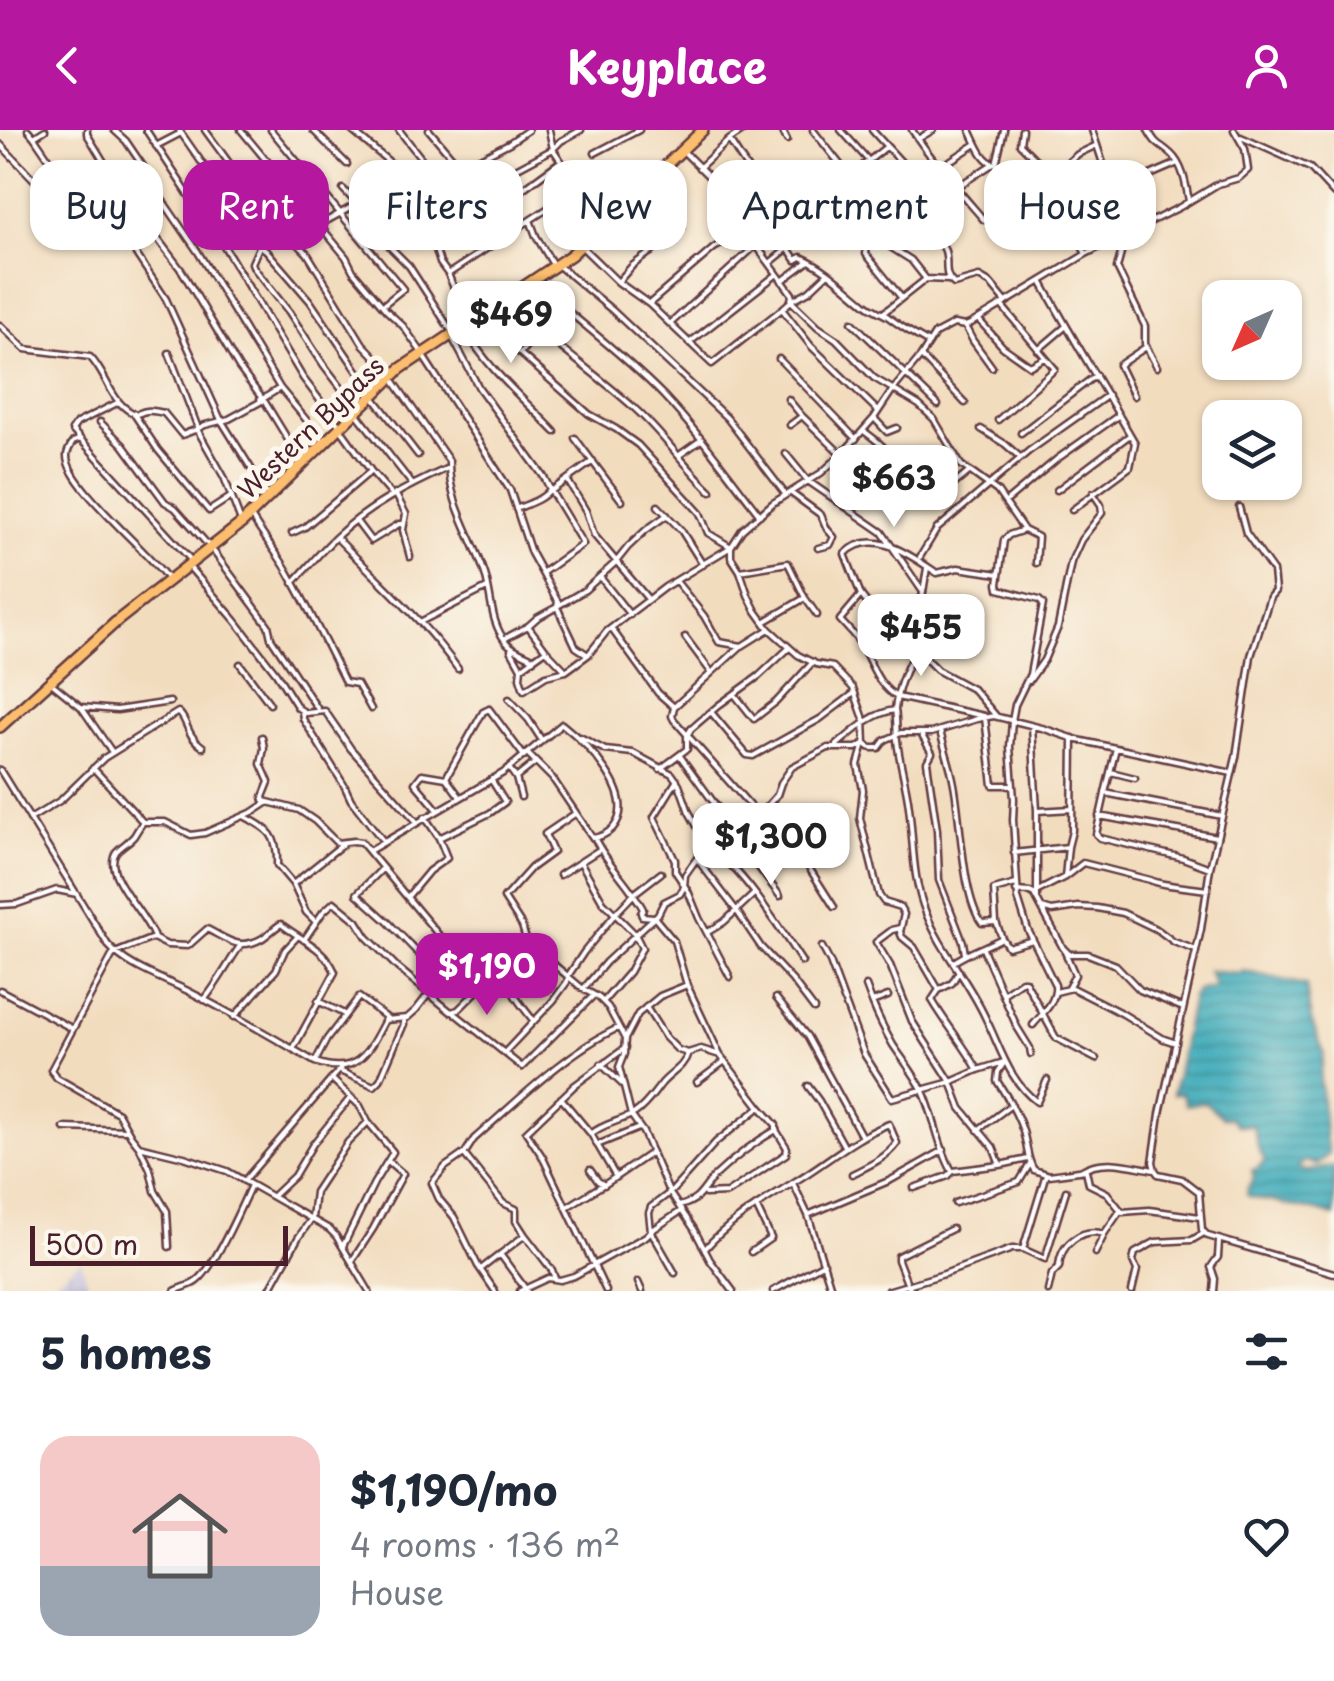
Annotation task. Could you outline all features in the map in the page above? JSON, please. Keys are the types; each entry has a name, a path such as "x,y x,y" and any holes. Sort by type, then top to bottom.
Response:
{"main road":[{"name":"Western Bypass","path":"0,727 118,621 242,523 400,369 571,254 703,130"}],"street":[{"path":"28,130 65,174 78,197 102,206 117,219 166,299 221,420 267,494"},
{"path":"34,136 44,130"},
{"path":"88,130 107,166 182,271 239,368 301,460"},
{"path":"114,130 145,169 280,388 322,439"},
{"path":"146,130 209,220 302,378 338,424"},
{"path":"205,130 228,160"},
{"path":"241,130 268,160"},
{"path":"270,130 404,289 383,305"},
{"path":"313,130 325,136 347,164"},
{"path":"352,130 386,160"},
{"path":"399,130 422,160"},
{"path":"429,130 454,160"},
{"path":"476,160 528,130"},
{"path":"549,130 553,150 560,160"},
{"path":"523,166 581,130"},
{"path":"595,153 639,130"},
{"path":"700,168 744,130"},
{"path":"782,130 787,140"},
{"path":"812,130 837,160"},
{"path":"841,130 868,160 886,146"},
{"path":"872,130 898,160"},
{"path":"912,130 933,160"},
{"path":"918,140 933,130"},
{"path":"970,130 988,160"},
{"path":"995,160 1004,130"},
{"path":"1022,130 1020,144 1052,176 1078,154 1096,145"},
{"path":"1092,130 1101,160"},
{"path":"1148,130 1156,145 1178,163 1190,201"},
{"path":"156,146 180,132 200,160"},
{"path":"1236,132 1310,168 1334,194"},
{"path":"1156,218 1247,173 1247,156 1236,132"},
{"path":"729,140 742,160"},
{"path":"0,144 30,175"},
{"path":"953,160 976,144"},
{"path":"684,152 707,175"},
{"path":"486,155 487,160"},
{"path":"1156,172 1178,163"},
{"path":"342,188 349,195"},
{"path":"964,196 984,220"},
{"path":"329,219 349,208"},
{"path":"523,225 543,211"},
{"path":"530,220 552,264"},
{"path":"329,236 420,350"},
{"path":"258,250 252,262 254,268 356,407"},
{"path":"266,250 310,302 372,391"},
{"path":"304,250 363,344 390,372"},
{"path":"393,250 409,266 450,330"},
{"path":"437,250 468,318"},
{"path":"448,274 485,250"},
{"path":"585,250 713,364 828,273"},
{"path":"618,282 654,250"},
{"path":"650,304 712,250"},
{"path":"669,324 750,250"},
{"path":"760,250 792,294 790,301"},
{"path":"770,263 786,250"},
{"path":"788,250 796,260 802,257 810,261 868,306 928,342"},
{"path":"866,250 901,298"},
{"path":"895,250 911,260 926,279"},
{"path":"944,250 949,280 954,284 983,279 991,284 1054,367 1055,371 998,420"},
{"path":"1084,250 1086,254"},
{"path":"392,380 450,462 449,475 458,508 484,572 490,605 521,668 524,690 546,676 566,671 588,655 611,628 731,547 742,530 842,454 879,412 935,334 949,325 966,326 978,320 1094,250"},
{"path":"1122,250 1117,268 1145,326 1146,347 1157,368"},
{"path":"782,281 810,261"},
{"path":"560,268 612,310 728,418 788,494 820,515 834,538 818,548"},
{"path":"690,343 778,274"},
{"path":"883,313 926,279 949,280"},
{"path":"1041,281 1135,448 1131,465 1072,510"},
{"path":"536,284 665,397 760,515"},
{"path":"509,300 633,406 711,491"},
{"path":"790,301 874,378 934,419 955,458 1006,502 1024,530 1038,536 1036,564"},
{"path":"782,309 811,346 879,412"},
{"path":"481,318 589,414 638,445 700,513 708,533 731,547"},
{"path":"978,320 1003,347 1030,366 1046,358"},
{"path":"852,322 938,405"},
{"path":"0,326 25,349 90,357 118,402 134,414 208,510 232,496"},
{"path":"966,326 972,341 992,366"},
{"path":"1038,350 1066,327"},
{"path":"465,328 488,364 555,432"},
{"path":"520,352 540,330"},
{"path":"452,338 480,388 544,477 582,544 542,572"},
{"path":"1134,396 1119,365 1146,347"},
{"path":"170,353 197,429 232,496 240,520"},
{"path":"423,356 510,490 531,553 576,646 588,655"},
{"path":"921,356 964,403"},
{"path":"778,359 856,439"},
{"path":"1022,433 1096,375"},
{"path":"134,414 147,410 164,413 182,435 230,419 280,388"},
{"path":"920,559 937,529 1021,458 1108,395"},
{"path":"374,398 418,455"},
{"path":"788,398 842,454"},
{"path":"118,402 72,430 191,560"},
{"path":"358,415 412,484"},
{"path":"1006,502 1119,415"},
{"path":"790,425 802,416"},
{"path":"874,418 887,432 898,428"},
{"path":"100,422 123,445 165,502 209,546"},
{"path":"980,429 1021,458"},
{"path":"863,430 885,448 894,466 893,475"},
{"path":"342,431 406,514 403,530 410,557"},
{"path":"1057,490 1130,435"},
{"path":"575,438 622,501"},
{"path":"81,440 74,442 67,456 71,472 167,578"},
{"path":"680,455 701,440"},
{"path":"786,454 808,481 878,528 923,594"},
{"path":"516,509 568,481 593,462"},
{"path":"293,583 356,520 393,494 450,468"},
{"path":"292,533 305,527 370,471"},
{"path":"952,486 969,472"},
{"path":"568,481 586,511 594,535 648,600"},
{"path":"1033,1024 1056,992 1016,888 1012,721 1018,699 1044,660 1058,627 1071,562 1081,540 1102,512 1093,492"},
{"path":"658,506 681,530 703,565"},
{"path":"1154,1170 1160,1114 1232,773 1251,656 1275,591 1272,570 1246,533 1239,507"},
{"path":"504,638 585,590 628,547 668,516"},
{"path":"252,518 319,627 346,682 358,684 371,709"},
{"path":"356,520 371,541 404,524"},
{"path":"1024,530 1004,540 998,574 1000,589 1043,604 1027,684"},
{"path":"336,537 420,622 458,670"},
{"path":"997,717 974,690 936,670 916,648 888,646 886,630 861,595 844,554 868,542 920,559 936,573 970,568 998,574"},
{"path":"731,547 731,557 756,611 769,629 798,655 833,668 854,692 864,722 864,744 858,764 863,790 860,818 879,895 884,902 900,907 904,918 902,937 914,947 939,990"},
{"path":"214,552 268,625 271,638 319,711"},
{"path":"740,571 788,563 816,615"},
{"path":"927,566 916,648 896,697 896,735 908,799 916,881 927,915 986,1017 1018,1085 1037,1102 1047,1080"},
{"path":"191,569 235,620 302,710 303,720 351,800 384,842"},
{"path":"600,578 630,615"},
{"path":"676,581 730,655"},
{"path":"420,622 487,588"},
{"path":"886,630 923,594"},
{"path":"861,595 840,620 858,640 886,691 896,697 1232,773"},
{"path":"764,622 805,598"},
{"path":"921,615 961,624"},
{"path":"528,626 566,671"},
{"path":"611,628 658,693 674,707"},
{"path":"763,810 755,811 672,716 674,707 730,655 769,629"},
{"path":"685,637 712,672"},
{"path":"722,644 742,646"},
{"path":"510,646 533,658"},
{"path":"660,769 680,756 691,729 790,648"},
{"path":"521,668 546,650"},
{"path":"735,695 754,719 776,702 813,662"},
{"path":"240,664 270,704"},
{"path":"50,682 80,707 112,752"},
{"path":"710,712 747,755 753,756 820,719 854,692"},
{"path":"509,699 541,739"},
{"path":"80,707 117,710 170,702"},
{"path":"446,778 489,709 526,754 553,778 635,894 643,909 642,916 654,917 674,941 686,985 720,1054 776,1125 787,1148 786,1154 727,1193 702,1194"},
{"path":"302,710 325,711 351,749 418,822"},
{"path":"834,748 864,722 896,710"},
{"path":"955,726 962,711"},
{"path":"30,818 61,800 112,752 178,712 189,734 203,747"},
{"path":"864,744 879,748 896,735 940,731 987,717"},
{"path":"987,717 993,785 1013,786"},
{"path":"368,851 492,780 562,724 598,760 619,795 618,820 595,839"},
{"path":"1032,726 1037,899"},
{"path":"940,731 955,786 972,904 982,923 996,922"},
{"path":"921,734 932,752 928,762 939,880 965,954"},
{"path":"575,736 605,750 633,753 672,774 707,844 722,855 754,894 802,962"},
{"path":"262,737 260,764 269,782 263,798 299,810 343,844"},
{"path":"1065,877 1072,831 1073,738"},
{"path":"742,839 752,835 763,810 777,796 792,767 823,750 864,744"},
{"path":"1116,748 1096,834 1210,868"},
{"path":"680,756 780,896"},
{"path":"516,778 536,762"},
{"path":"93,768 143,822 165,822 194,835 244,816 267,802"},
{"path":"509,768 521,797"},
{"path":"0,770 108,945 135,966 316,1062 342,1068 374,1086 380,1080 404,1019"},
{"path":"1110,772 1135,778"},
{"path":"438,810 414,783 422,774 446,778 460,797"},
{"path":"439,838 505,802 492,780"},
{"path":"677,780 654,817 675,860 675,871 730,976"},
{"path":"1106,793 1222,816"},
{"path":"1036,811 1072,809"},
{"path":"763,810 798,852 834,907"},
{"path":"528,946 522,926 504,898 553,852 545,834 576,812"},
{"path":"244,816 274,838 278,844 277,865 316,922"},
{"path":"1099,816 1217,838"},
{"path":"408,897 429,870 446,858 425,817"},
{"path":"695,822 706,820 716,828 730,825"},
{"path":"143,822 132,839 116,852 112,869 148,922 154,938 188,946 208,929 240,945 262,939 279,924 316,945 335,970 293,1049"},
{"path":"293,884 343,844 358,841 460,958 452,966 444,965"},
{"path":"584,989 664,902 680,894 685,876 707,844"},
{"path":"1014,853 1068,847"},
{"path":"560,875 599,850"},
{"path":"697,860 761,947 814,1009"},
{"path":"581,863 604,902 642,948 630,972 603,1002"},
{"path":"1038,891 1074,873 1083,863 1158,885 1206,890"},
{"path":"382,869 357,894 438,974"},
{"path":"504,1052 560,992 616,914 660,873"},
{"path":"1033,940 1008,947 996,922 994,890 1016,888 1037,899 1075,975 1068,988 1056,992"},
{"path":"0,904 17,904 57,890 77,894"},
{"path":"706,933 754,894"},
{"path":"234,1017 269,979 285,950 301,938 332,902 359,923 367,937 448,1012 523,1067 594,995"},
{"path":"1040,907 1052,911 1078,907 1123,912 1174,942 1196,950"},
{"path":"900,928 874,941 890,965 912,1021 951,1082 961,1108 992,1146 1000,1166"},
{"path":"154,938 116,953 52,1073 118,1113 140,1146 156,1194 168,1211 169,1247"},
{"path":"954,962 1002,938"},
{"path":"204,1000 240,945"},
{"path":"316,1062 327,1039 359,996 388,1018 404,1019 416,1010 436,982 447,945"},
{"path":"453,1012 484,984 506,974 528,946"},
{"path":"528,946 540,951 603,1002 626,1039"},
{"path":"822,947 832,961 864,1054 892,1098 1004,1062"},
{"path":"983,948 1031,1054"},
{"path":"1063,948 1071,955 1088,954 1116,966 1140,990 1183,1008"},
{"path":"958,970 952,983 939,990 932,1000 978,1070"},
{"path":"506,974 508,986 533,1020"},
{"path":"1003,994 1025,982 1056,1038 1096,1058"},
{"path":"686,985 660,996 638,1014 619,1067 631,1115 670,1192 733,1291"},
{"path":"866,986 884,1029 922,1090 952,1172"},
{"path":"1068,988 1176,1043"},
{"path":"0,990 73,1030"},
{"path":"872,1002 888,996"},
{"path":"776,998 807,1036 862,1137"},
{"path":"318,1001 344,1014"},
{"path":"646,1007 678,1050 701,1049 720,1054"},
{"path":"244,1181 342,1068 364,1056 388,1018"},
{"path":"494,1291 432,1183 436,1175 464,1154 474,1139 560,1066 595,1038 620,1028"},
{"path":"606,1291 542,1156 526,1132 561,1098 624,1048"},
{"path":"591,1134 600,1126 631,1115 655,1095 686,1062 688,1052"},
{"path":"696,1082 725,1062"},
{"path":"996,1079 1004,1062"},
{"path":"601,1064 622,1084"},
{"path":"988,1068 1011,1105 1034,1170 1046,1175 1104,1162 1182,1179 1200,1197 1204,1233 1219,1241 1334,1272"},
{"path":"332,1079 360,1106 393,1152 343,1246"},
{"path":"808,1086 844,1147"},
{"path":"272,1196 294,1176 313,1144 351,1097"},
{"path":"561,1098 591,1134 616,1177"},
{"path":"978,1130 1011,1105"},
{"path":"675,1274 651,1231 650,1210 716,1142 760,1107"},
{"path":"269,1291 312,1218 315,1192 348,1142 368,1122"},
{"path":"705,1249 756,1206 844,1147 889,1124 898,1143 881,1160 852,1174"},
{"path":"64,1128 127,1130"},
{"path":"598,1145 640,1128"},
{"path":"500,1254 524,1290 548,1278 566,1280 638,1242 702,1194 716,1175 776,1130"},
{"path":"140,1146 204,1164 251,1184 330,1229 370,1291"},
{"path":"808,1215 891,1180 944,1150"},
{"path":"567,1207 652,1152"},
{"path":"464,1154 502,1202 516,1209 516,1221 555,1279"},
{"path":"352,1261 403,1174 388,1160"},
{"path":"914,1188 952,1172 1029,1162"},
{"path":"954,1203 1019,1182 1029,1162"},
{"path":"590,1170 602,1185"},
{"path":"1082,1170 1088,1172 1090,1184 1108,1193 1120,1211 1149,1210 1200,1218"},
{"path":"1023,1249 1046,1175"},
{"path":"793,1183 808,1215 832,1291"},
{"path":"176,1291 195,1283 207,1268 251,1184"},
{"path":"887,1291 911,1288 1012,1249 1045,1258 1066,1191"},
{"path":"750,1252 771,1238 756,1206"},
{"path":"1095,1253 1120,1211"},
{"path":"911,1288 898,1256 952,1230"},
{"path":"1048,1291 1051,1276 1059,1267 1060,1254 1069,1242 1092,1231 1104,1234"},
{"path":"1132,1291 1137,1270 1134,1253 1155,1242 1192,1240 1204,1233"},
{"path":"480,1269 524,1235"},
{"path":"1214,1291 1216,1279 1211,1267 1218,1257 1219,1241"},
{"path":"773,1291 824,1263"},
{"path":"638,1282 642,1291"}],"shaded area":[{"path":"81,1260 90,1291 43,1291"}],"water":[{"path":"1208,971 1243,971 1306,985 1311,1020 1324,1053 1320,1079 1329,1153 1317,1165 1305,1161 1297,1168 1307,1171 1334,1166 1334,1216 1247,1195 1254,1180 1252,1170 1265,1160 1253,1126 1237,1125 1205,1102 1186,1105 1182,1093 1173,1094 1192,996 1215,987"}]}
